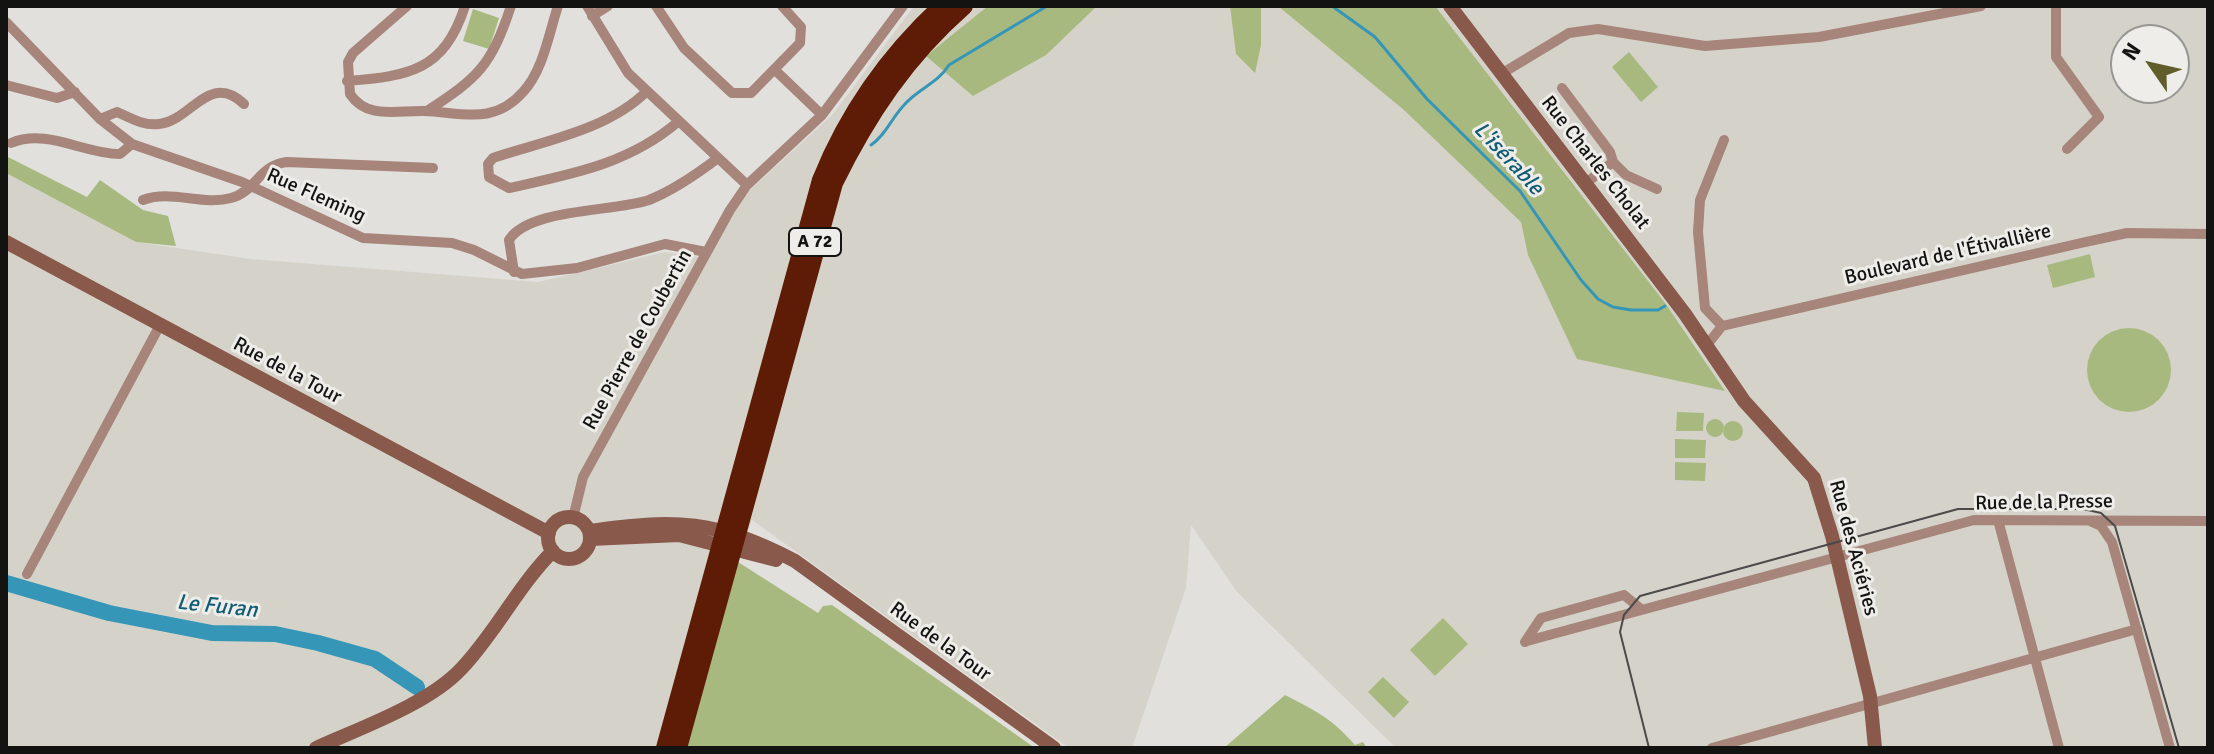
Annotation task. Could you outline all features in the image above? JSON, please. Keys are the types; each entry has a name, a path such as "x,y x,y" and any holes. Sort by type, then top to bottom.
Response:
{"highway":[{"name":"A 72","path":"678,748 803,234 826,166 853,115 884,69 942,6"},
{"name":"A 72","path":"734,516 834,183 862,126 894,79 929,37 964,6"},
{"name":"A 72","path":"665,748 723,558"}],"street":[{"path":"407,6 353,53 348,62 350,94 361,107 387,112 427,111 470,117 491,112 522,94 536,73 558,6"},
{"path":"347,81 411,73 429,64 455,35 465,6"},
{"path":"427,111 468,84 481,71 496,49 511,6"},
{"path":"608,6 590,11 628,73 747,185"},
{"path":"656,6 684,48 732,93 751,93 802,37 801,27 782,6"},
{"name":"Rue Pierre de Coubertin","path":"573,518 583,477 706,252 747,185 822,115 903,6"},
{"name":"Rue Charles Cholat","path":"1450,6 1707,345"},
{"path":"1501,74 1569,33 1598,29 1711,46 1819,37 1981,6"},
{"path":"2056,6 2056,57 2099,117 2067,149"},
{"name":"Rue Fleming","path":"6,22 100,119 132,144 250,186 363,238 452,243 488,256 514,272"},
{"path":"775,70 822,115"},
{"path":"6,85 57,98 75,92"},
{"path":"1562,88 1610,152 1613,162 1626,175 1657,189"},
{"path":"647,91 626,111 615,116 493,158 488,164 489,177 509,188 602,168 640,150 679,121"},
{"path":"100,119 117,112 140,123 158,125 173,120 207,96 224,93 234,95 244,104"},
{"path":"11,143 22,139 67,142 107,154 120,154 132,144"},
{"path":"1707,345 1722,326 1705,308 1698,232 1700,200 1724,140"},
{"path":"706,252 665,244 577,268 514,272 509,240 525,224 648,200 681,184 718,158"},
{"path":"143,200 156,195 231,198 250,186 264,169 287,162 433,168"},
{"path":"1586,183 1613,162"},
{"name":"Boulevard de l'Étivallière","path":"1722,326 2127,233 2208,234"},
{"name":"Rue de la Tour","path":"6,242 549,533"},
{"path":"1685,314 1705,308"},
{"path":"27,574 160,325"},
{"name":"Rue des Aciéries","path":"1707,345 1744,401 1814,478 1871,704 1875,748"},
{"path":"573,518 589,535 584,553 573,559 562,558 553,551 549,533 556,523 573,518"},
{"path":"2083,519 2101,526 2112,542 2170,748"},
{"name":"Rue de la Presse","path":"1641,609 1624,595 1541,618 1527,641 1964,522 2083,519 2208,521"},
{"path":"1998,520 2059,748"},
{"name":"Rue de la Tour","path":"589,535 679,535 803,568 1054,748"},
{"path":"327,747 438,688 461,669 553,551"},
{"path":"1712,748 2036,660 2137,629"},
{"path":"349,748 360,728"}],"shaded area":[{"path":"914,6 2208,6 2208,748 1396,748 1237,592 1191,525 1186,588 1132,748 1069,748 752,520 674,748 6,748 6,173 136,242 251,259 538,282 665,252 698,257 752,188 833,114"}],"green space":[{"path":"988,6 1097,6 1046,55 973,96 926,56"},
{"path":"1230,6 1261,6 1261,45 1255,73 1236,54"},
{"path":"1278,6 1435,6 1665,303 1725,391 1577,359 1528,255 1521,222 1404,110"},
{"path":"473,9 499,18 489,49 463,41"},
{"path":"1629,52 1658,87 1641,102 1612,67"},
{"path":"6,156 87,197 100,180 143,210 168,216 176,246 136,242 6,173"},
{"path":"2090,254 2095,277 2053,288 2047,265"},
{"path":"2129,328 2145,331 2159,340 2168,354 2171,370 2168,386 2159,400 2145,409 2129,412 2113,409 2099,400 2090,386 2087,370 2090,354 2099,340 2113,331"},
{"path":"1677,412 1704,413 1703,431 1676,431"},
{"path":"1715,419 1724,428 1715,437 1706,428"},
{"path":"1733,421 1740,424 1743,431 1740,438 1733,441 1726,438 1723,431 1726,424"},
{"path":"1675,439 1706,440 1705,458 1675,458"},
{"path":"1675,462 1706,463 1705,481 1675,480"},
{"path":"738,562 818,613 823,606 832,605 1035,748 687,748"},
{"path":"1443,618 1468,644 1435,676 1410,650"},
{"path":"1383,677 1409,702 1394,718 1368,692"},
{"path":"1285,695 1324,717 1355,745 1363,742 1367,748 1224,748"}],"waterway":[{"name":"L'isérable","path":"871,145 905,104 949,65 1047,6"},
{"name":"L'isérable","path":"1332,6 1375,37 1427,99 1520,191 1581,280 1598,299 1613,307 1631,310 1658,310 1665,306"},
{"name":"Le Furan","path":"6,583 109,613 212,633 275,634 318,643 375,659 417,687"}],"tram line":[{"path":"1649,748 1620,632 1624,615 1640,596 1958,509 2083,509 2101,513 2115,526 2179,748"}]}
